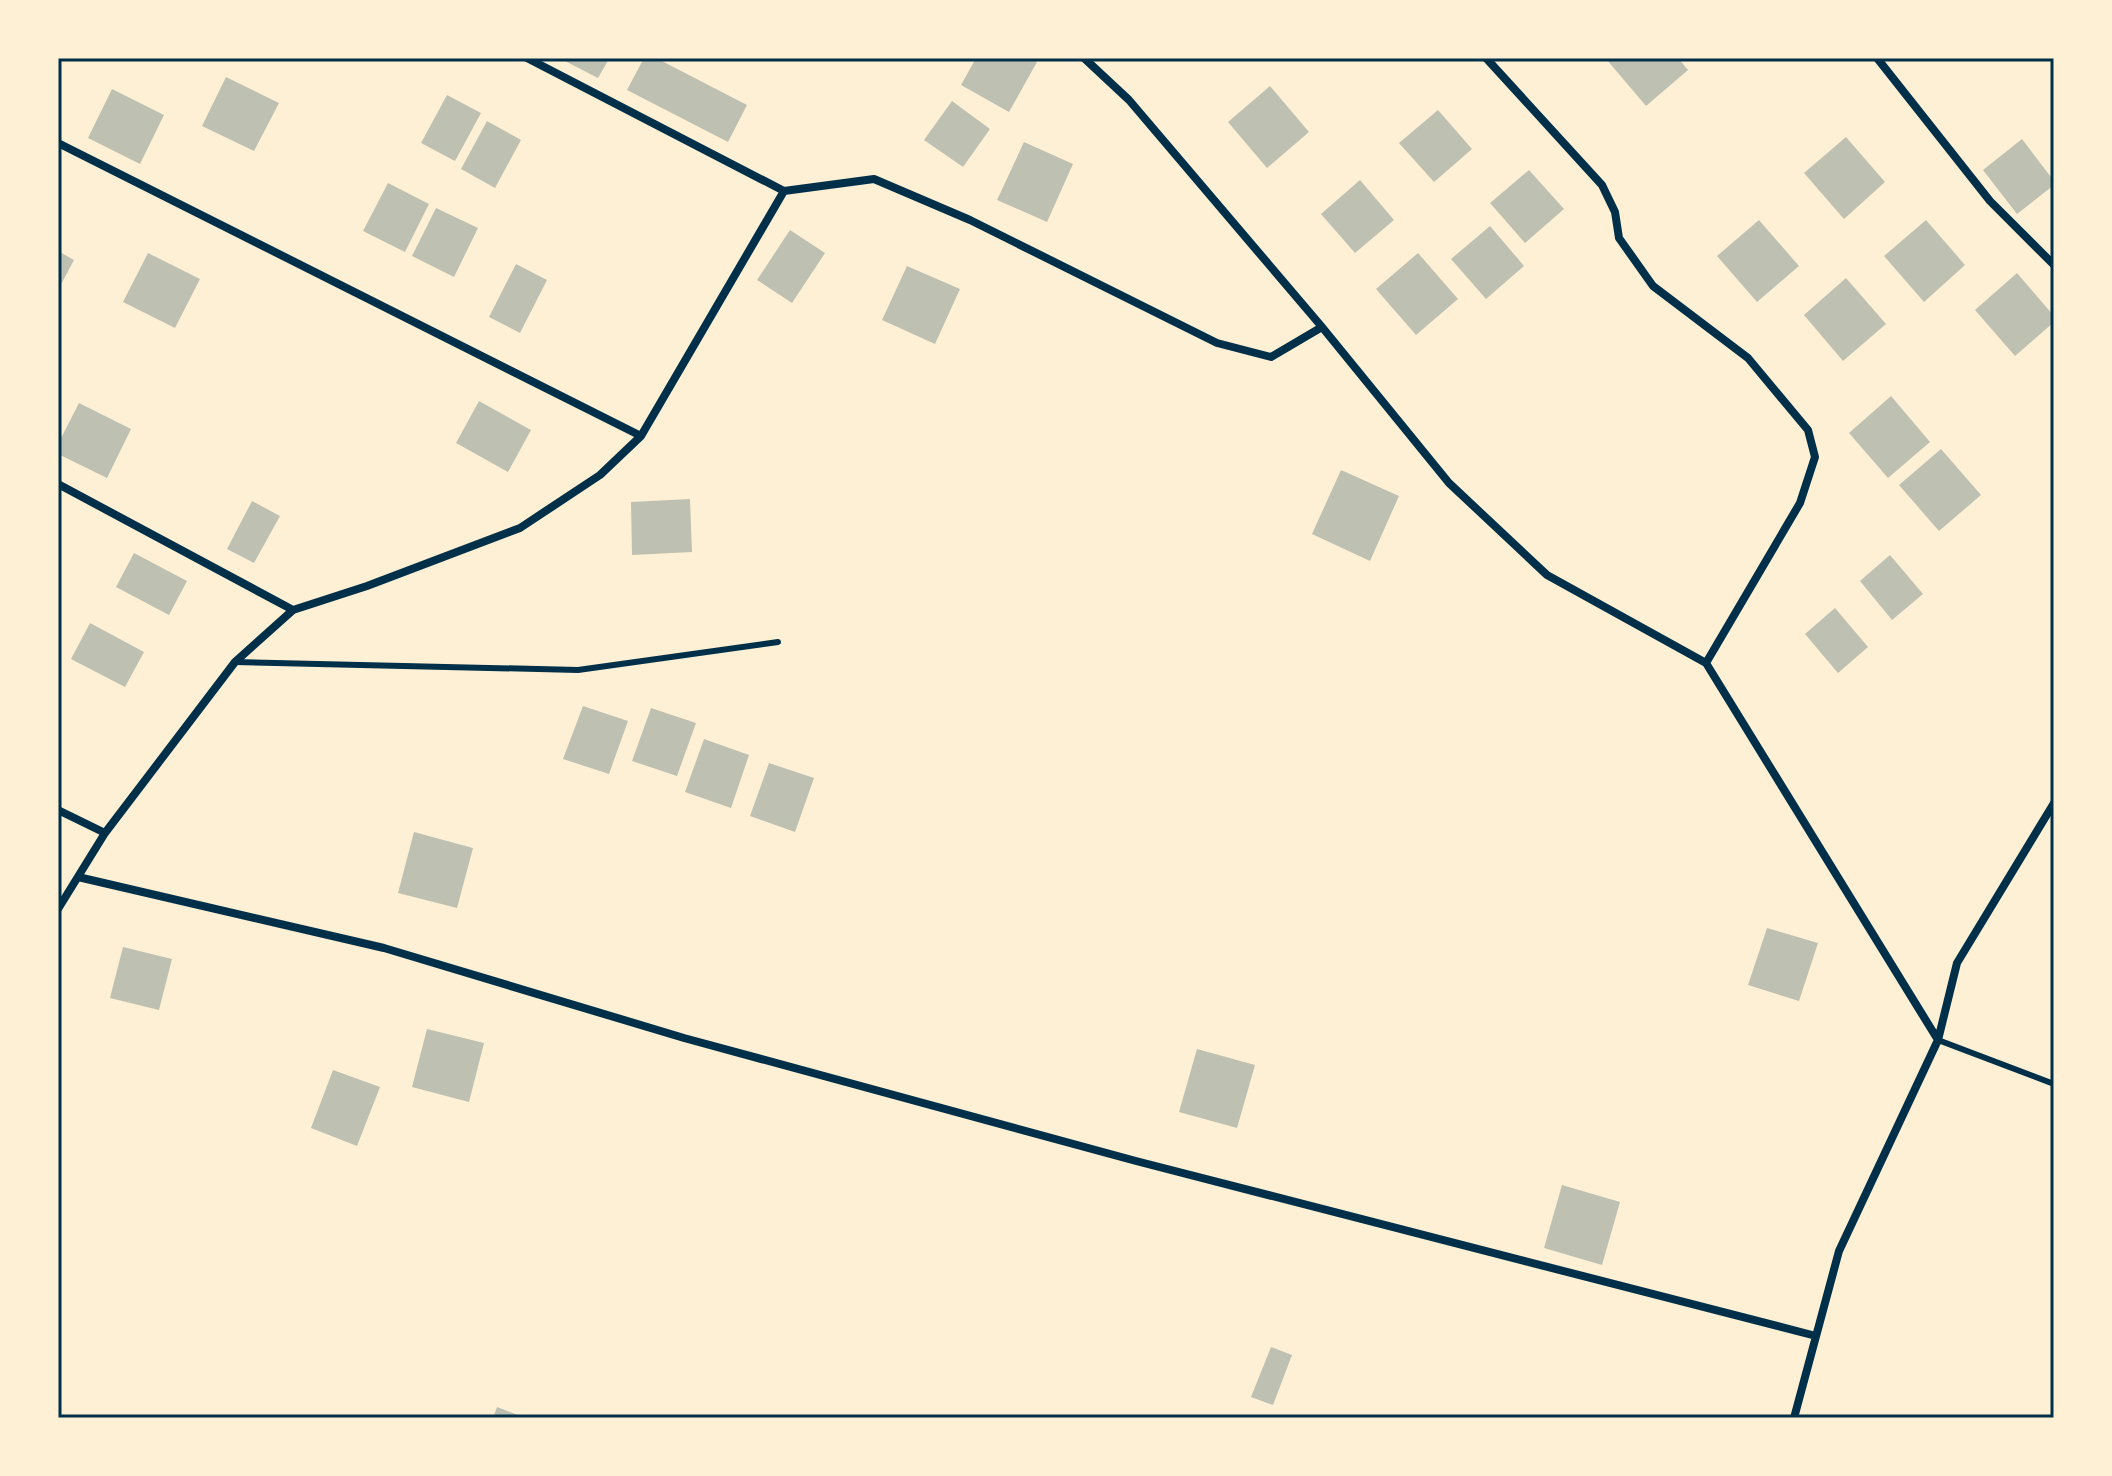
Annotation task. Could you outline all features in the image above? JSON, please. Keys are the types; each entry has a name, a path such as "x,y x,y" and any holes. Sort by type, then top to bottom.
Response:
{"street":[{"path":"527,58 784,191 874,179 970,220 1217,343 1271,357 1322,327"},
{"path":"1084,58 1129,100 1322,327 1449,483 1547,575 1706,663 1938,1040"},
{"path":"1486,58 1602,185 1615,212 1619,238 1653,286 1748,358 1808,430 1815,457 1800,503 1706,663"},
{"path":"1877,58 1990,201 2054,265"},
{"path":"58,143 641,436"},
{"path":"58,909 105,833 235,662 293,610 367,586 520,528 600,475 641,436 784,191"},
{"path":"58,484 293,610"},
{"path":"1794,1418 1839,1251 1938,1040 1957,963 2054,803"},
{"path":"58,810 105,833"},
{"path":"78,877 384,948 684,1038 1121,1157 1816,1336"}],"lane":[{"path":"235,662 578,670 778,642"},
{"path":"1938,1040 2054,1084"}],"building":[{"path":"559,58 606,58 609,59 598,78"},
{"path":"644,58 656,58 747,105 728,142 627,90"},
{"path":"976,58 1029,58 1037,62 1009,112 961,85"},
{"path":"1678,58 1688,70 1646,106 1607,60"},
{"path":"226,77 279,103 254,151 202,126"},
{"path":"1270,86 1309,132 1267,168 1228,122"},
{"path":"112,89 164,115 140,164 88,138"},
{"path":"447,95 481,113 455,161 421,143"},
{"path":"952,101 990,129 963,167 924,140"},
{"path":"1438,110 1472,149 1434,182 1399,143"},
{"path":"487,121 521,140 495,188 461,169"},
{"path":"1846,137 1885,182 1844,219 1804,173"},
{"path":"2022,139 2054,185 2017,214 1983,170"},
{"path":"1024,142 1073,164 1047,222 997,200"},
{"path":"1529,170 1564,209 1525,243 1490,203"},
{"path":"1360,180 1394,220 1355,253 1321,214"},
{"path":"388,183 429,204 405,252 363,231"},
{"path":"436,208 478,228 454,277 412,256"},
{"path":"1759,220 1799,266 1757,302 1717,256"},
{"path":"1926,220 1965,265 1924,302 1884,256"},
{"path":"1490,226 1524,266 1486,299 1451,259"},
{"path":"790,230 825,253 792,303 757,280"},
{"path":"58,251 74,260 58,290"},
{"path":"148,253 200,279 175,328 123,302"},
{"path":"1418,253 1458,299 1416,335 1376,289"},
{"path":"516,264 547,280 520,333 489,317"},
{"path":"907,266 960,289 935,344 882,320"},
{"path":"2017,273 2054,316 2054,322 2015,356 1975,310"},
{"path":"1846,278 1886,324 1843,361 1804,315"},
{"path":"1891,396 1930,442 1888,478 1849,433"},
{"path":"479,401 531,430 508,472 456,443"},
{"path":"79,403 131,429 107,478 58,454 58,444"},
{"path":"1941,449 1981,495 1939,531 1899,485"},
{"path":"1341,470 1399,496 1370,561 1312,534"},
{"path":"690,499 692,552 632,555 631,502"},
{"path":"252,501 280,516 254,563 227,549"},
{"path":"134,553 187,581 169,615 116,587"},
{"path":"1890,555 1923,594 1892,620 1860,581"},
{"path":"1835,608 1868,647 1838,673 1805,634"},
{"path":"90,623 144,652 125,687 71,659"},
{"path":"583,706 628,721 609,774 563,759"},
{"path":"651,708 696,723 677,776 632,761"},
{"path":"704,739 749,755 731,808 685,792"},
{"path":"769,763 814,778 795,832 750,816"},
{"path":"414,832 473,848 457,908 398,893"},
{"path":"1767,928 1818,943 1799,1001 1748,985"},
{"path":"123,947 172,959 159,1010 110,998"},
{"path":"427,1029 484,1043 469,1102 412,1087"},
{"path":"1197,1049 1255,1065 1237,1128 1179,1112"},
{"path":"333,1070 380,1087 357,1146 311,1128"},
{"path":"1562,1185 1620,1202 1602,1265 1544,1248"},
{"path":"1271,1347 1292,1355 1273,1405 1251,1397"},
{"path":"497,1407 526,1418 493,1418"}]}
